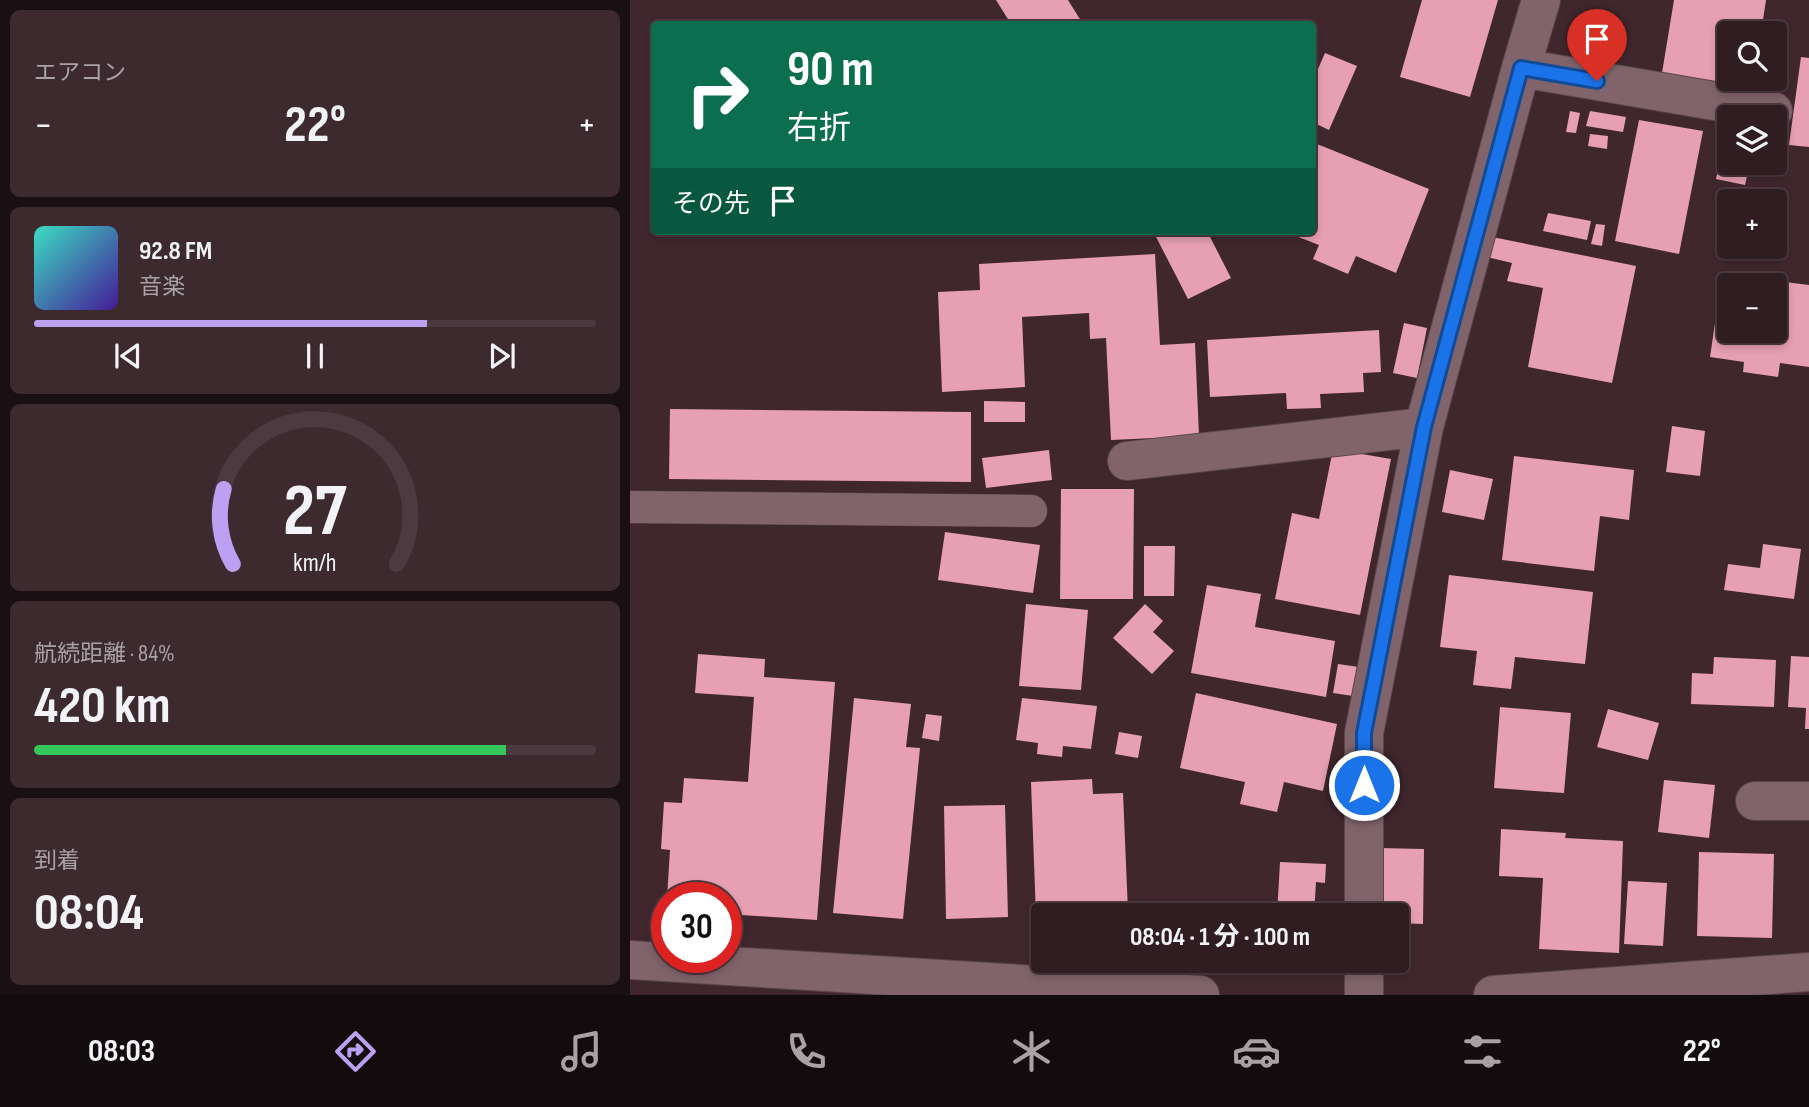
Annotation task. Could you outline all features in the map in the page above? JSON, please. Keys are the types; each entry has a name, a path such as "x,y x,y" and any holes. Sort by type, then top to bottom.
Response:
{"street":[{"path":"1364,903 1364,733 1424,427 1541,0"},
{"path":"1521,68 1738,105"},
{"path":"1126,461 1424,427"},
{"path":"1755,801 1809,801"},
{"path":"630,960 860,985 1200,995"},
{"path":"1493,995 1809,972"},
{"path":"1364,973 1364,995"}],"lane":[{"path":"630,507 1031,511"}],"building":[{"path":"996,0 1068,0 1081,21 1009,21"},
{"path":"1422,0 1498,0 1470,97 1400,77"},
{"path":"1674,0 1766,0 1763,21 1717,21 1717,88 1661,79"},
{"path":"1325,53 1357,66 1329,130 1316,124 1316,68"},
{"path":"1801,57 1809,58 1809,147 1789,145"},
{"path":"1570,111 1580,113 1576,133 1566,132"},
{"path":"1590,111 1626,117 1623,132 1586,126"},
{"path":"1639,120 1703,131 1679,254 1615,241"},
{"path":"1590,134 1608,136 1607,149 1588,146"},
{"path":"1316,144 1429,189 1396,273 1356,256 1348,274 1313,259 1319,245 1293,235 1316,235"},
{"path":"1717,174 1747,175 1745,185 1716,179"},
{"path":"1548,213 1591,221 1587,240 1543,231"},
{"path":"1596,224 1605,225 1602,246 1591,244"},
{"path":"1155,235 1209,235 1231,278 1188,299"},
{"path":"1492,237 1636,266 1612,383 1528,367 1543,288 1507,281 1512,263 1487,257"},
{"path":"1155,254 1160,345 1195,343 1199,436 1111,440 1106,338 1090,339 1089,313 1022,317 1025,387 942,392 938,292 980,290 979,264"},
{"path":"1787,282 1809,285 1809,367 1780,363 1778,377 1743,372 1744,362 1710,357 1717,310 1717,343 1787,343"},
{"path":"1404,323 1427,328 1417,378 1393,373"},
{"path":"1379,330 1381,372 1363,373 1364,392 1320,394 1321,408 1287,409 1286,393 1210,397 1207,340"},
{"path":"984,401 1025,402 1025,422 984,422"},
{"path":"670,409 971,412 971,482 669,479"},
{"path":"1672,426 1705,431 1700,476 1666,472"},
{"path":"1333,449 1391,459 1360,615 1275,599 1292,513 1319,519"},
{"path":"1049,450 1052,480 986,488 982,458"},
{"path":"1514,456 1634,470 1629,520 1600,516 1594,571 1502,560"},
{"path":"1450,470 1493,479 1484,520 1442,512"},
{"path":"1061,489 1134,489 1133,599 1060,599"},
{"path":"945,532 1040,545 1033,593 938,580"},
{"path":"1763,544 1801,549 1794,599 1724,590 1728,564 1760,568"},
{"path":"1144,546 1175,546 1174,596 1144,596"},
{"path":"1449,575 1593,592 1585,664 1515,657 1511,689 1473,685 1477,651 1440,647"},
{"path":"1207,585 1261,594 1255,627 1335,641 1326,697 1191,673"},
{"path":"1026,604 1088,610 1081,690 1019,686"},
{"path":"1145,604 1163,621 1153,632 1174,651 1152,674 1113,638"},
{"path":"698,654 765,659 764,677 835,682 817,920 742,915 742,882 668,882 670,850 661,849 664,802 682,803 684,778 748,782 754,697 695,693"},
{"path":"1791,656 1809,657 1809,729 1805,729 1806,708 1788,707"},
{"path":"1714,657 1776,660 1774,707 1691,704 1692,673 1713,674"},
{"path":"1338,664 1359,667 1353,696 1333,693"},
{"path":"1196,693 1337,724 1323,791 1284,782 1277,812 1240,804 1245,782 1180,768"},
{"path":"854,698 911,704 906,747 920,748 903,919 833,913"},
{"path":"1022,698 1097,706 1091,749 1063,746 1062,757 1037,754 1038,743 1016,740"},
{"path":"1500,707 1571,713 1564,793 1494,788"},
{"path":"1608,709 1659,723 1648,760 1597,747"},
{"path":"926,714 942,716 939,741 922,738"},
{"path":"1119,732 1142,736 1138,758 1115,754"},
{"path":"1092,779 1093,794 1123,793 1128,903 1036,903 1031,782"},
{"path":"1664,780 1715,785 1709,838 1658,832"},
{"path":"1005,805 1008,917 946,919 944,806"},
{"path":"1501,829 1566,833 1565,838 1623,841 1619,953 1539,949 1543,878 1499,876"},
{"path":"1379,848 1424,849 1423,924 1409,923 1409,903 1378,903"},
{"path":"1699,852 1774,854 1772,938 1697,936"},
{"path":"1280,862 1326,864 1325,883 1316,882 1315,903 1278,903"},
{"path":"1628,881 1667,883 1663,946 1624,944"}],"route":[{"path":"1364,785 1364,733 1424,427 1521,68 1597,81"}]}
